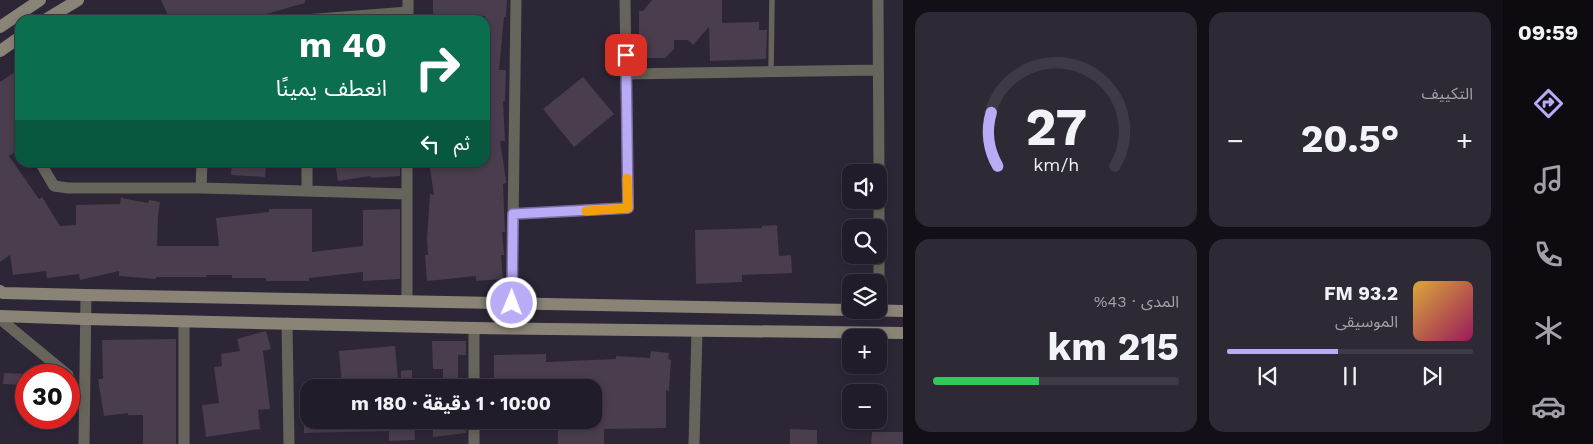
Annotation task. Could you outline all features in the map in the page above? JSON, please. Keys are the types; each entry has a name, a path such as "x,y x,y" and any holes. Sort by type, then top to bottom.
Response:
{"street":[{"path":"18,15 40,0"},
{"path":"54,15 78,0"},
{"path":"512,303 516,0"},
{"path":"513,214 628,208 626,0"},
{"path":"878,0 879,164"},
{"path":"357,15 408,10"},
{"path":"0,27 15,17"},
{"path":"0,51 15,41"},
{"path":"626,74 878,70"},
{"path":"43,167 54,186 68,188 201,188 407,194"},
{"path":"201,188 202,167"},
{"path":"307,167 308,191"},
{"path":"406,300 407,167"},
{"path":"879,209 879,274"},
{"path":"0,291 3,293 86,295 842,310"},
{"path":"84,444 86,295"},
{"path":"887,310 903,311"},
{"path":"0,318 474,328 903,333"},
{"path":"0,318 55,364"},
{"path":"184,321 184,444"},
{"path":"287,324 289,444"},
{"path":"474,328 474,379"},
{"path":"694,444 697,331"},
{"path":"80,385 85,389"},
{"path":"474,429 474,444"}],"lane":[{"path":"771,72 772,0"}],"building":[{"path":"161,0 305,0 305,3 266,15 168,15"},
{"path":"433,0 507,0 499,70 506,70 505,101 503,101 505,141 500,141 506,180 506,183 503,184 505,232 502,232 504,255 501,255 503,279 476,281 476,276 427,281 425,255 428,255 427,239 430,194 434,195 430,167 490,167 490,15 433,15"},
{"path":"652,0 722,0 722,23 759,22 759,30 767,30 766,59 710,61 709,27 693,45 688,40 674,40 674,49 665,58 639,58 639,11 643,11"},
{"path":"15,72 15,152 9,156 39,199 42,197 60,226 76,225 76,205 120,204 121,198 148,203 149,200 160,202 157,246 219,246 216,218 269,212 269,209 312,209 312,252 363,246 363,210 400,209 400,279 363,281 363,272 309,278 309,281 266,281 266,278 232,278 232,275 156,277 156,279 119,276 119,271 80,280 79,274 47,278 46,271 13,275 10,255 0,262 0,82"},
{"path":"583,77 614,114 574,147 543,109"},
{"path":"232,167 266,167 265,177 231,175"},
{"path":"336,167 400,167 400,176 371,178 370,176 338,181"},
{"path":"777,225 779,256 791,255 792,273 742,275 742,282 696,284 695,230 762,228 762,226"},
{"path":"266,331 271,349 263,351 270,409 258,410 260,429 206,437 202,405 219,403 214,367 222,366 221,354 240,351 237,339"},
{"path":"176,339 176,444 143,444 143,415 128,415 128,413 104,416 98,379 103,379 102,340"},
{"path":"432,341 466,341 466,355 458,355 458,379 443,379 443,369 433,369"},
{"path":"395,346 398,379 341,379 339,351"},
{"path":"651,351 669,353 668,359 671,360 669,391 666,390 666,428 604,429 604,444 558,444 558,429 602,429 602,379 494,379 494,355 546,354 546,362 616,359 616,356 650,358"},
{"path":"412,370 412,379 401,379 401,371"},
{"path":"4,373 15,374 15,385 3,384"},
{"path":"304,429 414,429 415,440 389,441 389,431 304,433"},
{"path":"433,429 466,429 466,433 433,437"},
{"path":"790,429 817,430 817,444 790,444"},
{"path":"872,432 903,432 903,444 871,444"}],"slow traffic":[{"path":"586,211 628,208 627,178"}],"route":[{"path":"512,303 513,214 628,208 626,55"}]}
